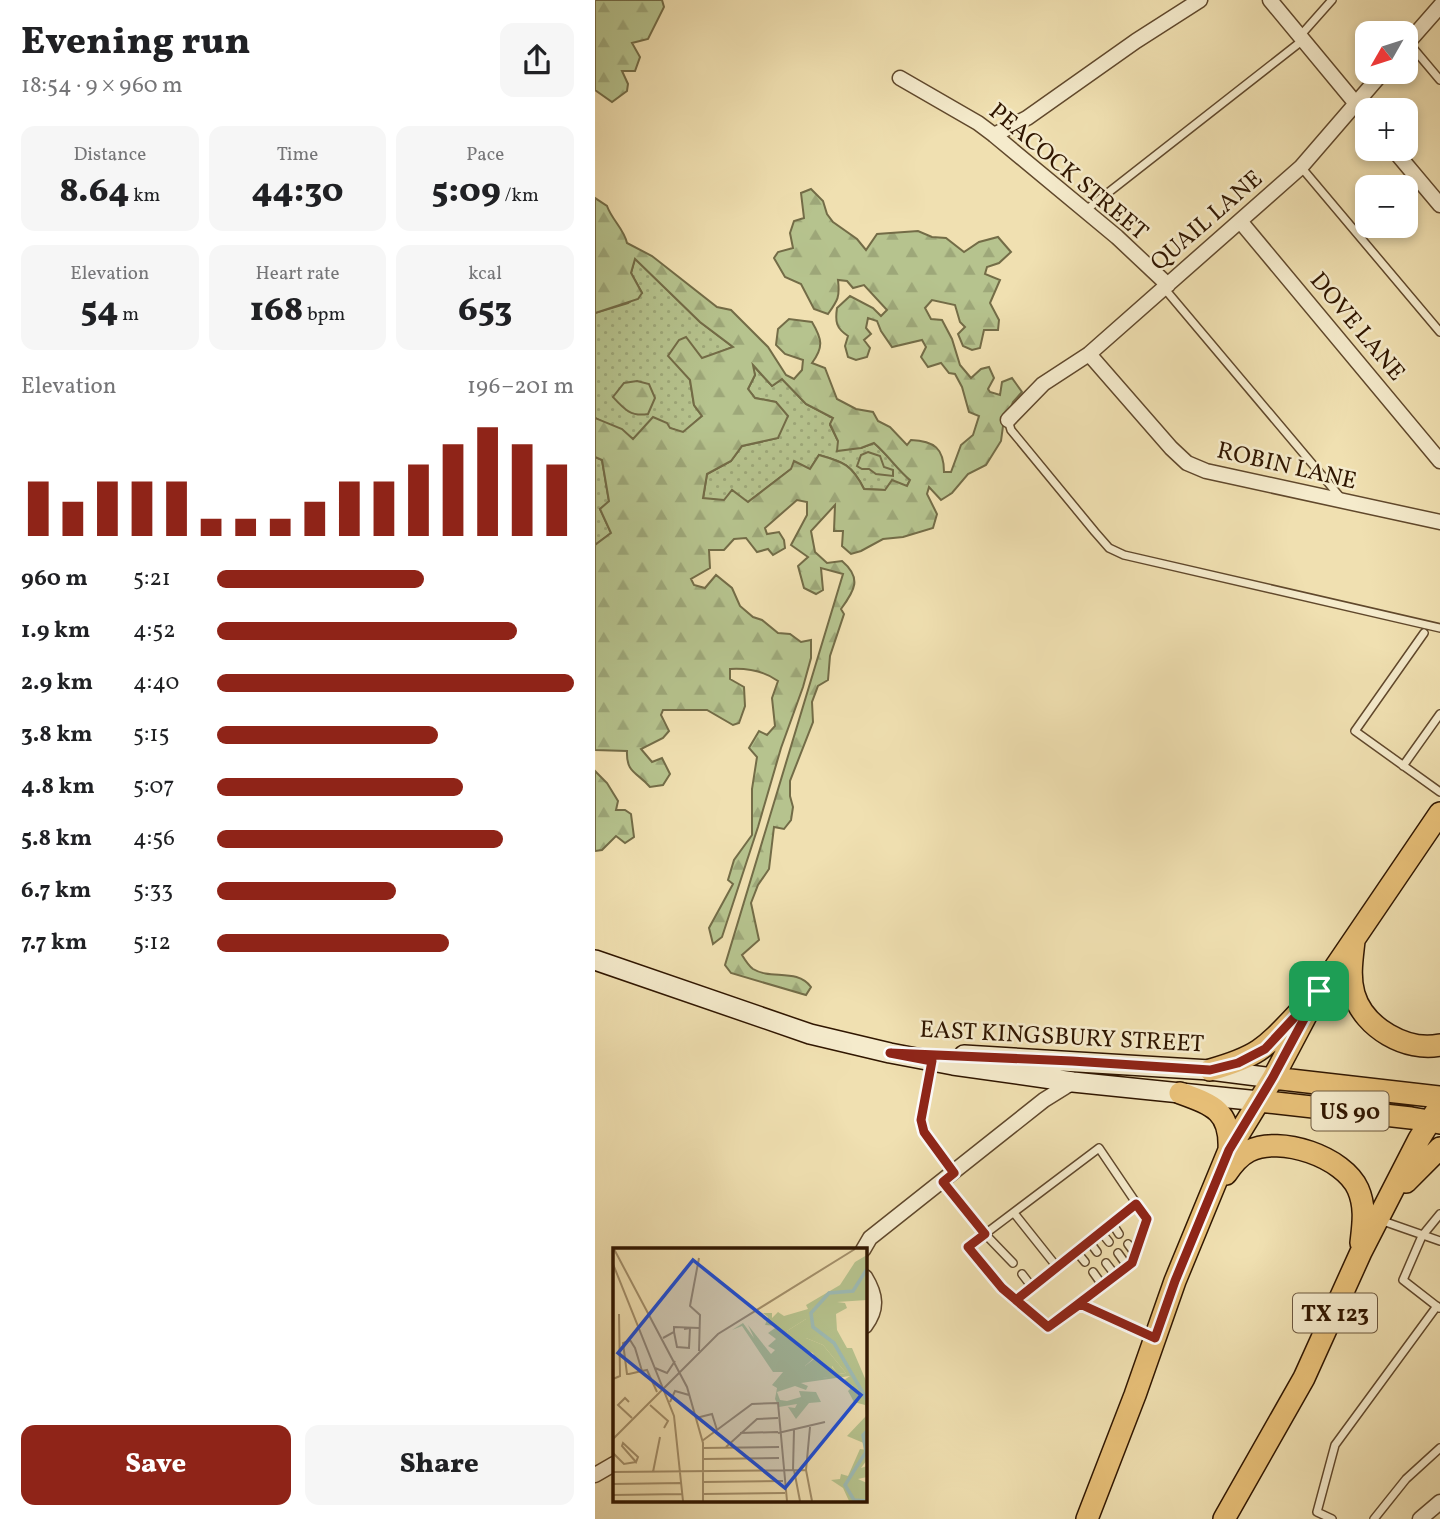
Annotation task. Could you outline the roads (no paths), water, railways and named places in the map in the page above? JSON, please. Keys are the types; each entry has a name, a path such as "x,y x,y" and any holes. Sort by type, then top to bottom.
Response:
{"main road":[{"path":"1087,1519 1194,1232 1229,1150 1273,1077 1319,991 1440,813"},
{"path":"1355,939 1351,969 1354,994 1362,1012 1375,1026 1408,1044 1426,1048 1440,1045"},
{"name":"EAST KINGSBURY STREET","path":"595,960 810,1034 932,1061 1073,1082 1437,1116"},
{"path":"1210,1070 1238,1063 1265,1049 1319,991"},
{"name":"EAST KINGSBURY STREET","path":"890,1053 1210,1070 1440,1097"},
{"path":"1179,1093 1207,1102 1219,1112 1227,1122 1229,1150"},
{"name":"TX 123","path":"1224,1519 1304,1378 1361,1252 1437,1116"},
{"path":"1194,1232 1233,1163 1248,1151 1263,1146 1292,1146 1332,1163 1348,1175 1357,1187 1364,1216 1361,1252"},
{"path":"1390,1199 1440,1148"}],"street":[{"path":"995,135 1027,118 1136,41 1200,0"},
{"path":"1270,0 1355,103"},
{"path":"1418,31 1440,6"},
{"name":"PEACOCK STREET","path":"900,78 995,135 1086,211 1166,286"},
{"name":"QUAIL LANE","path":"1360,98 1372,84"},
{"name":"QUAIL LANE","path":"1008,419 1043,384 1089,354 1301,167 1355,103"},
{"path":"1403,161 1440,205"},
{"name":"DOVE LANE","path":"1241,221 1440,461"},
{"name":"ROBIN LANE","path":"1089,354 1187,463 1206,471 1440,522"},
{"path":"864,1248 870,1238 1044,1100 1073,1082"},
{"path":"866,1279 873,1290 875,1302 872,1317 866,1325"},
{"path":"595,1475 613,1465"},
{"path":"1419,1519 1439,1503"}],"lane":[{"path":"1086,211 1302,38 1332,0"},
{"path":"1418,56 1440,80"},
{"path":"1301,167 1440,332"},
{"path":"1166,286 1343,501"},
{"path":"1008,419 1011,430 1109,548 1124,555 1440,628"},
{"path":"1424,632 1355,732 1440,792"},
{"path":"1403,766 1440,714"},
{"path":"932,1061 921,1120 924,1132 949,1178 985,1234 1013,1263"},
{"path":"1100,1148 1147,1219 1136,1255 1128,1267 1048,1327 1002,1288 968,1247 985,1234 1100,1148"},
{"path":"1016,1300 1136,1204"},
{"path":"1014,1213 1057,1267"},
{"path":"1332,1519 1317,1512 1335,1445 1438,1307 1403,1280 1422,1236 1440,1214"},
{"path":"1379,1220 1440,1241"},
{"path":"1112,1223 1119,1234"},
{"path":"1101,1232 1109,1242"},
{"path":"1089,1241 1097,1252"},
{"path":"1128,1244 1136,1255"},
{"path":"1076,1251 1085,1262"},
{"path":"1118,1253 1128,1267"},
{"path":"1106,1263 1116,1276"},
{"path":"1093,1272 1103,1286"},
{"path":"1022,1274 1032,1287"},
{"path":"1080,1304 1155,1338"},
{"path":"1374,1519 1406,1479 1440,1448"}]}
